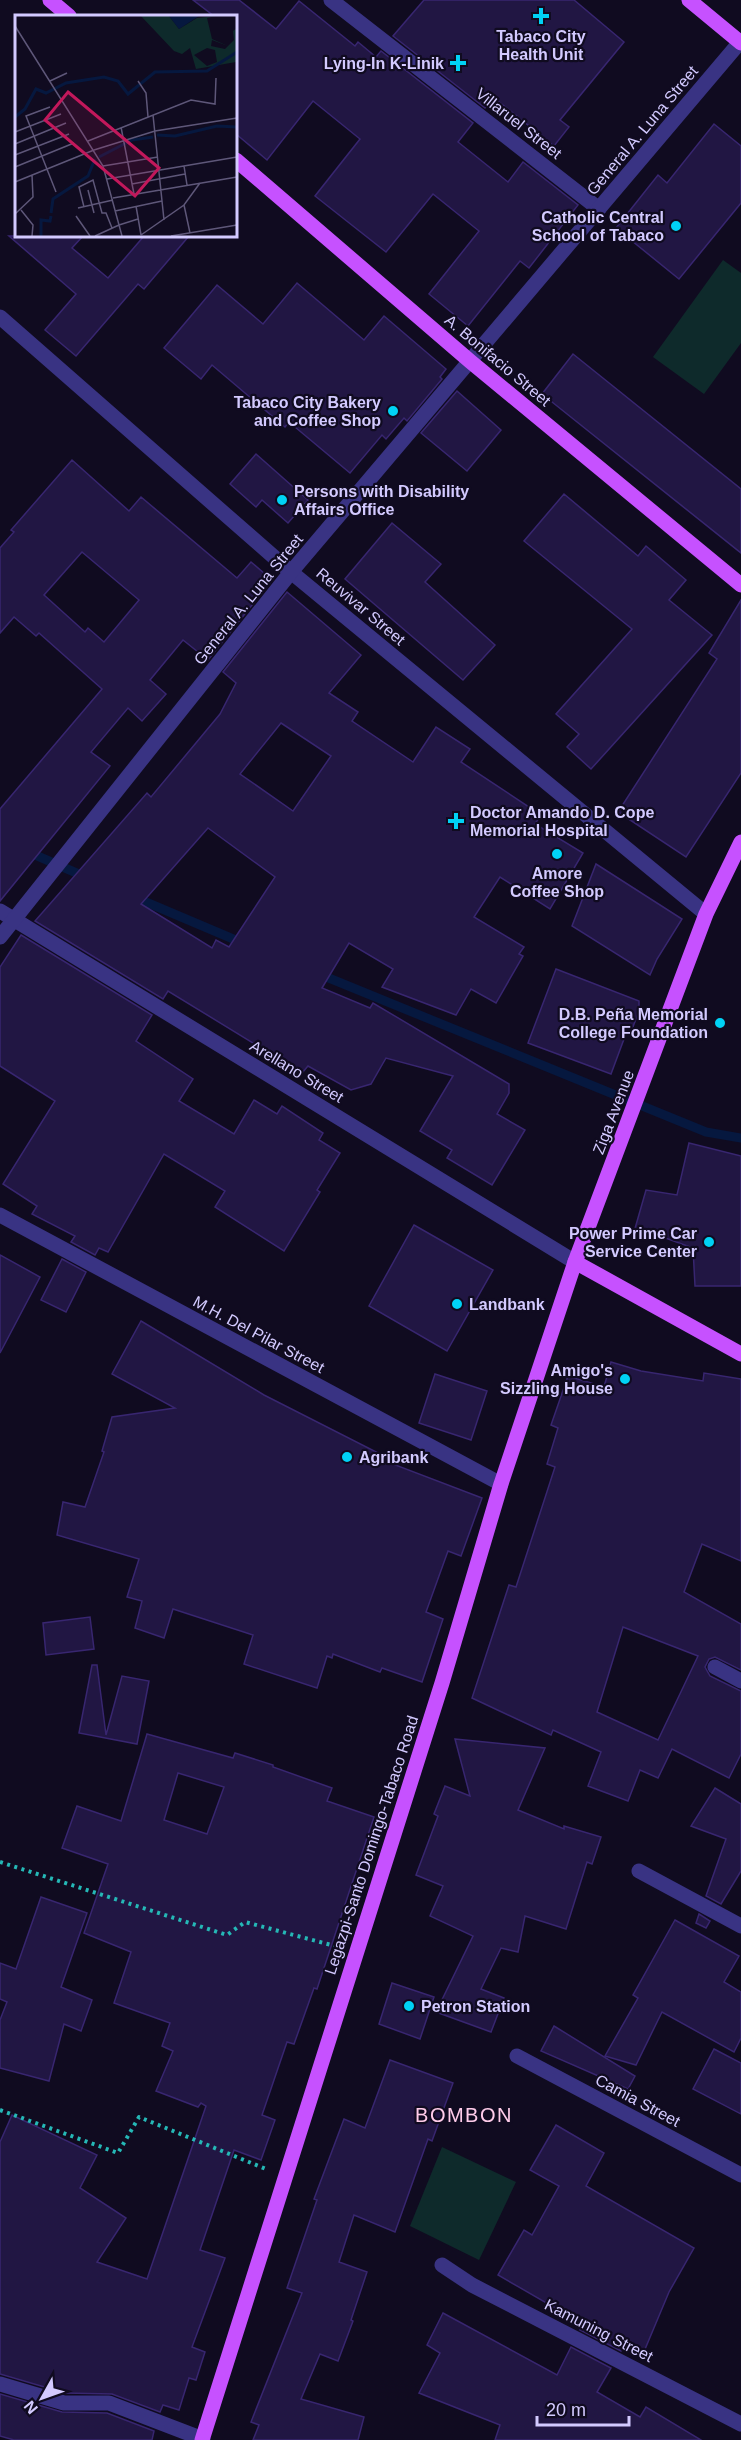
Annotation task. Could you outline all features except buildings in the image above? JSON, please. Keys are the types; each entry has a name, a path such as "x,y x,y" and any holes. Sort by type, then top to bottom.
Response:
{"main road":[{"path":"50,0 68,15"},
{"path":"689,0 740,43"},
{"name":"A. Bonifacio Street","path":"237,161 471,362 741,585"},
{"name":"Ziga Avenue","path":"575,1262 706,914 741,842"},
{"path":"575,1262 741,1354"},
{"name":"Legazpi-Santo Domingo-Tabaco Road","path":"202,2439 442,1683 501,1484 575,1262"}],"street":[{"name":"Villaruel Street","path":"331,0 599,209"},
{"name":"General A. Luna Street","path":"0,937 73,849 291,572 740,43"},
{"name":"Reuvivar Street","path":"0,317 291,572 706,914"},
{"name":"Arellano Street","path":"0,911 575,1262"},
{"name":"M.H. Del Pilar Street","path":"0,1215 501,1484"},
{"path":"715,1667 741,1681"},
{"path":"639,1871 741,1926"},
{"name":"Camia Street","path":"517,2056 741,2175"},
{"name":"Kamuning Street","path":"442,2265 472,2284 741,2424"},
{"path":"0,2384 64,2403 109,2403 202,2439"}],"path":[{"path":"0,1862 227,1935 245,1922 356,1952"},
{"path":"0,2110 118,2153 139,2117 286,2177"}],"green space":[{"path":"723,260 741,273 741,343 704,394 653,357"},
{"path":"442,2147 516,2182 479,2260 410,2226"}],"waterway":[{"path":"26,851 88,878"},
{"path":"134,897 245,944"},
{"path":"319,974 706,1132 741,1138"}],"place":[{"name":"Tabaco City Health Unit","path":"541,16"},
{"name":"Lying-In K-Linik","path":"458,63"},
{"name":"Catholic Central School of Tabaco","path":"676,226"},
{"name":"Tabaco City Bakery and Coffee Shop","path":"393,411"},
{"name":"Persons with Disability Affairs Office","path":"282,500"},
{"name":"Doctor Amando D. Cope Memorial Hospital","path":"456,821"},
{"name":"Amore Coffee Shop","path":"557,854"},
{"name":"D.B. Peña Memorial College Foundation","path":"720,1023"},
{"name":"Power Prime Car Service Center","path":"709,1242"},
{"name":"Landbank","path":"457,1304"},
{"name":"Amigo's Sizzling House","path":"625,1379"},
{"name":"Agribank","path":"347,1457"},
{"name":"Petron Station","path":"409,2006"}],"district":[{"name":"BOMBON","path":"464,2115"}]}
